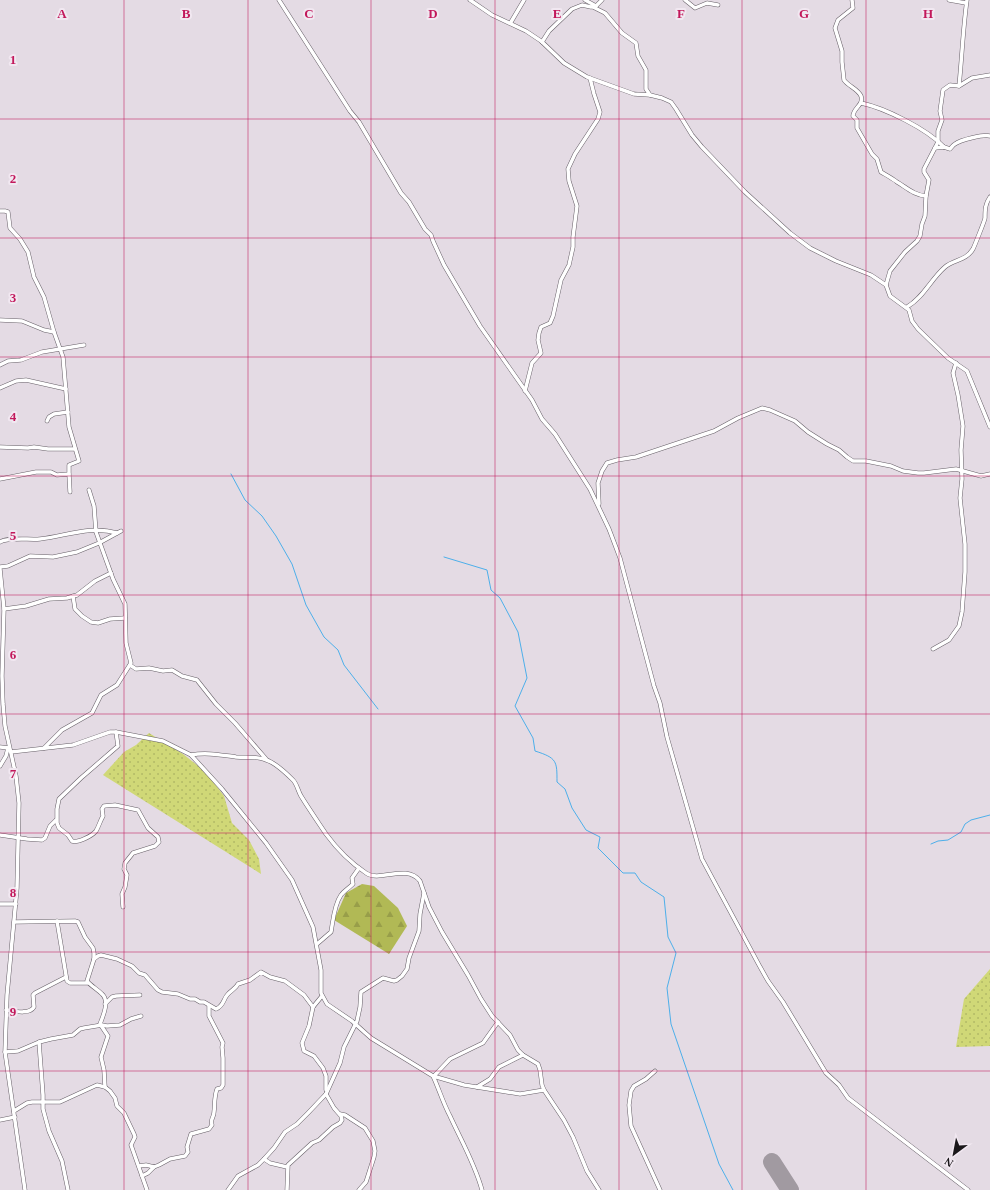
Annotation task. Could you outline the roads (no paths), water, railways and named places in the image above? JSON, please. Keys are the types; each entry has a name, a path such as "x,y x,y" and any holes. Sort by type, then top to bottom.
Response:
{"street":[{"path":"279,0 350,111 359,122 401,193 409,202 425,229 431,235 444,265 474,316 537,408 542,420 554,434 584,479 600,508 615,542 622,564 654,686 660,703 667,736 700,854 735,922 768,981 783,1002 826,1073 839,1085 848,1098 968,1190"},
{"path":"470,0 492,15 510,22 526,31 542,42 564,63 577,72 634,94 650,95 662,98 673,104 692,135 702,147 745,192 798,240 836,261 871,275 886,285"},
{"path":"510,22 524,0"},
{"path":"585,0 605,13 622,33 636,43 638,56 646,70 646,89 650,95"},
{"path":"542,42 549,31 572,9 582,5 594,6 602,0"},
{"path":"685,0 695,8 708,3 718,5"},
{"path":"853,0 853,8 838,20 835,28 842,51 844,80 860,95 861,103 852,115 857,120 858,128 870,151 878,162 881,172 917,195 926,196"},
{"path":"952,0 967,2 963,23 964,37 959,86"},
{"path":"990,75 972,78 959,86 950,85 943,90 940,112 942,120 938,131 938,142 924,169 924,172 929,180 926,196 925,216 920,236 888,274 886,285 890,296 907,307 912,321 918,329 943,354 967,371 990,427"},
{"path":"525,391 532,363 541,353 538,340 541,327 550,323 553,316 560,280 569,265 577,206 569,181 568,170 575,154 598,119 600,112 590,78"},
{"path":"861,103 896,116 921,129 944,147"},
{"path":"935,148 950,148 956,143 977,136 990,136"},
{"path":"907,307 918,299 933,279 947,265 954,261 964,259 971,252 985,218 984,210 990,197"},
{"path":"0,211 8,212 10,228 20,239 28,252 34,277 44,298 59,349 64,360 68,427 79,461 69,465 70,492"},
{"path":"0,320 22,321 45,331 54,332"},
{"path":"0,365 8,361 21,360 42,352 84,345"},
{"path":"933,649 945,643 953,635 959,626 962,613 965,572 965,544 960,501 963,426 958,395 952,373 956,363"},
{"path":"0,388 16,381 26,380 66,389"},
{"path":"600,508 598,483 602,471 607,463 636,457 714,431 738,418 762,408 795,421 808,432 839,450 853,461 866,461 891,466 903,471 918,473 954,469 981,476 990,474"},
{"path":"47,421 48,417 53,414 68,412"},
{"path":"0,446 74,449"},
{"path":"0,479 36,472 51,472 57,475 69,474"},
{"path":"44,748 62,730 92,713 101,695 117,685 130,665 131,660 126,643 126,608 124,599 111,573 95,530 94,506 88,490"},
{"path":"0,542 15,539 41,539 74,532 95,530 119,532 100,543 71,554 53,557 30,556 0,568 4,609 1,676 5,726 18,792 19,838 16,904 6,1010 5,1052 25,1190"},
{"path":"4,609 26,606 50,599 67,598 79,594 100,578 111,573"},
{"path":"73,596 74,607 77,612 91,622 98,623 110,619 125,618"},
{"path":"130,665 136,669 149,668 163,671 172,670 182,676 197,680 216,704 235,723 267,760 293,779 300,794 328,836 359,868 372,876 393,873 411,874 418,877 429,908 492,1016 510,1034 518,1050 523,1055 538,1064 544,1090 567,1125 584,1165 599,1190"},
{"path":"0,725 5,726"},
{"path":"11,752 73,745 110,732 116,732 163,741 190,755 222,789 258,832 287,871 313,927 321,970 322,996 328,1004 356,1024 375,1041 433,1076 477,1087 520,1094 544,1090"},
{"path":"0,835 44,840 55,822 57,804 61,796 101,760 117,748 119,745 116,732"},
{"path":"0,747 9,748"},
{"path":"0,766 9,748"},
{"path":"190,755 208,753 267,760"},
{"path":"55,822 72,841 76,842 91,835 95,831 104,814 102,809 104,806 115,805 138,810 148,828 158,837 160,842 155,846 132,853 125,863 124,869 127,873 125,887 122,894 123,907"},
{"path":"317,944 330,932 332,918 339,899 341,895 353,884 352,878 359,868"},
{"path":"228,1190 238,1176 258,1165 274,1148 285,1132 308,1114 326,1093 338,1068 344,1047 356,1024 359,1014 360,996 362,990 385,978 397,980 407,969 419,931 420,914 424,893"},
{"path":"0,904 16,904"},
{"path":"57,921 67,981 70,983 88,983 104,995 104,1015 100,1026"},
{"path":"14,922 77,921 85,937 93,948 94,959 87,980 88,983"},
{"path":"94,959 101,955 117,959 145,975 155,987 161,991 178,994 190,999 204,1002 214,1009 218,1009 225,1002 228,994 236,988 238,984 250,980 261,972 270,977 285,981 304,995 312,1006"},
{"path":"6,1010 22,1012 33,1009 33,995 35,993 66,977"},
{"path":"105,1004 112,997 140,995"},
{"path":"286,1190 287,1167 312,1143 319,1140 333,1127 339,1125 342,1120 340,1114 334,1108 326,1093 325,1072 314,1056 304,1051 302,1043 309,1026 312,1006 322,996"},
{"path":"142,1176 154,1167 170,1159 185,1156 188,1152 187,1147 191,1134 209,1129 212,1125 211,1119 214,1114 217,1089 222,1087 223,1083 223,1058 222,1042 208,1016 209,1006"},
{"path":"0,1013 6,1015"},
{"path":"5,1052 18,1051 39,1042 73,1035 82,1029 120,1025 141,1016"},
{"path":"433,1076 450,1059 483,1043 498,1022"},
{"path":"100,1026 108,1036 101,1057 105,1087"},
{"path":"39,1042 43,1109 46,1124 62,1161 68,1190"},
{"path":"0,1043 5,1043"},
{"path":"477,1087 490,1080 499,1068 523,1055"},
{"path":"655,1071 646,1079 634,1086 631,1091 629,1106 631,1126 660,1190"},
{"path":"433,1076 471,1160 482,1190"},
{"path":"14,1111 27,1103 60,1102 97,1085 104,1080"},
{"path":"97,1085 105,1087 110,1091 115,1098 117,1106 130,1123 135,1136 131,1145 147,1190"},
{"path":"340,1114 345,1115 366,1128 373,1141 375,1151 374,1158 367,1182 359,1190"},
{"path":"0,1120 15,1117"},
{"path":"264,1159 270,1164 287,1167"},
{"path":"139,1166 146,1165 154,1167"}],"waterway":[{"path":"231,474 245,500 262,516 276,536 292,564 306,605 324,637 338,650 344,665 378,709"},
{"path":"444,557 487,570 491,590 500,598 518,632 527,678 515,706 533,738 535,751 552,758 554,761 557,769 557,782 565,789 572,808 586,830 600,837 598,848 623,873 635,873 641,882 664,897 668,937 676,953 667,988 671,1024 719,1164 733,1190"},
{"path":"931,844 938,841 948,840 961,832 965,824 971,820 990,815"}]}
